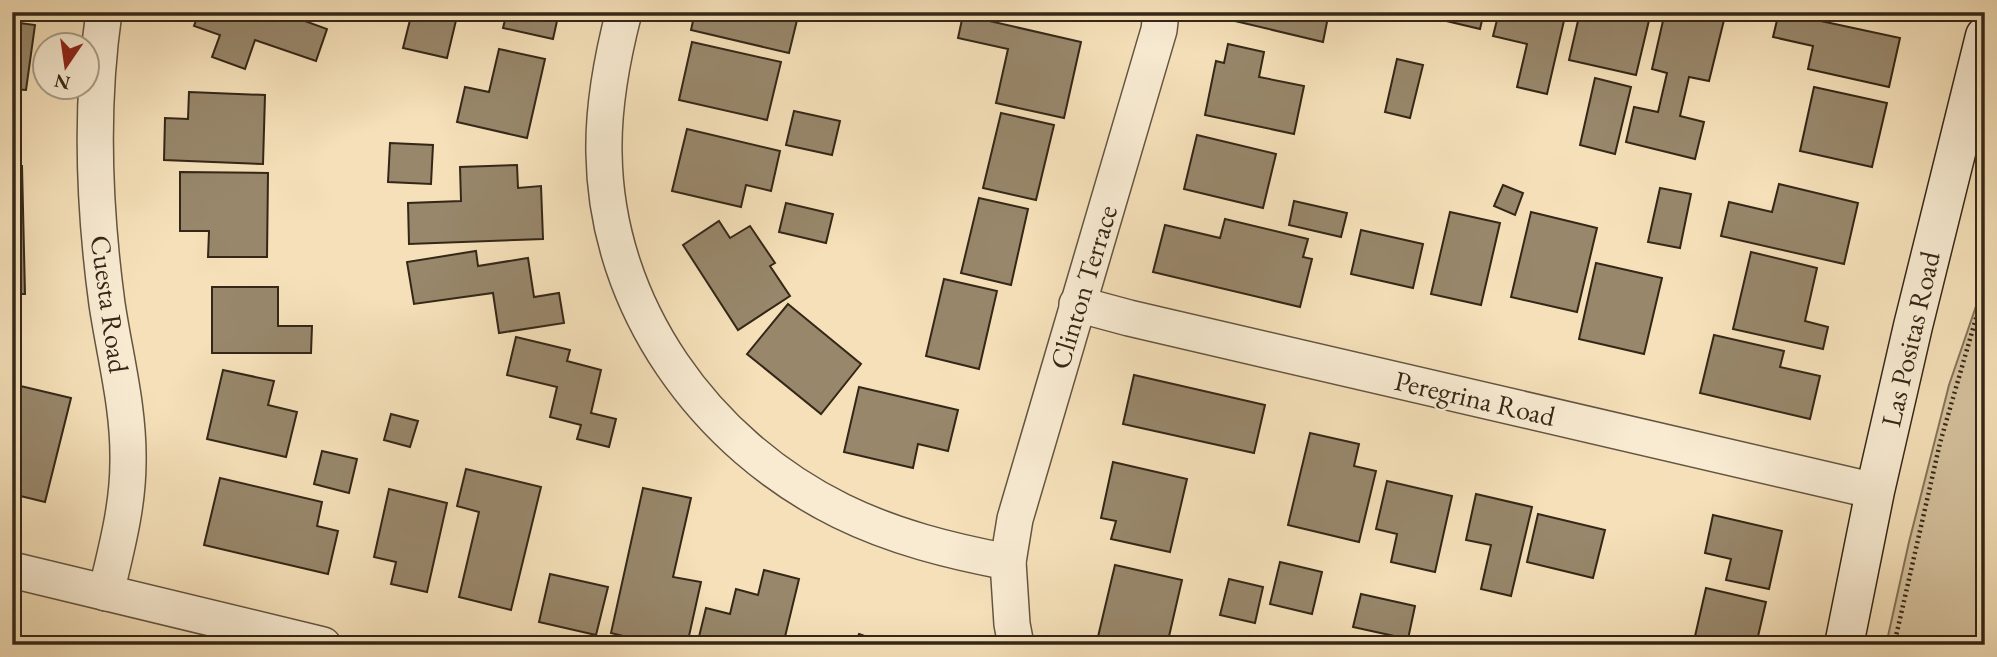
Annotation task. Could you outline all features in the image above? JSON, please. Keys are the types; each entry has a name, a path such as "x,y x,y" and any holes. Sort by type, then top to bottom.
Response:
{"main road":[{"name":"Las Positas Road","path":"1844,645 1875,491 1913,326 1985,36"}],"street":[{"name":"Cuesta Road","path":"104,12 94,111 98,208 107,303 127,418 128,464 122,524 106,593"},
{"path":"624,12 607,92 604,154 608,205 617,246 638,306 664,354 698,401 739,442 779,474 840,510 891,532 944,550 1007,562"},
{"name":"Clinton Terrace","path":"1016,645 1007,562 1015,519 1119,169 1159,30 1161,12"},
{"name":"Peregrina Road","path":"1077,304 1875,491"},
{"path":"12,570 323,645"}],"path":[{"path":"1894,645 1940,443 1985,287"}],"shaded area":[{"path":"1985,280 1985,645 1886,645 1949,385"}],"building":[{"path":"199,12 293,12 291,16 327,29 316,61 255,40 245,69 212,57 220,35 194,26"},
{"path":"412,12 458,12 447,58 403,48"},
{"path":"507,12 559,12 553,39 503,28"},
{"path":"695,12 799,12 789,53 691,30"},
{"path":"1238,12 1329,12 1323,42 1235,21"},
{"path":"1484,12 1480,29 1417,14"},
{"path":"1499,12 1566,12 1547,94 1517,87 1527,44 1493,36"},
{"path":"1580,12 1651,12 1636,75 1569,60"},
{"path":"1665,12 1690,12 1724,20 1709,81 1689,77 1680,116 1704,122 1695,159 1626,142 1634,107 1658,112 1667,73 1652,69"},
{"path":"1779,12 1900,38 1889,87 1808,69 1813,46 1773,37"},
{"path":"963,15 1081,42 1064,118 996,103 1008,49 958,38"},
{"path":"12,22 35,25 26,90 12,89"},
{"path":"692,42 781,62 767,120 679,100"},
{"path":"1228,44 1264,52 1259,77 1304,86 1294,134 1205,115 1216,61 1224,63"},
{"path":"499,49 545,59 527,138 457,122 465,87 489,92"},
{"path":"1397,59 1423,65 1410,118 1385,112"},
{"path":"1595,78 1631,87 1615,154 1580,145"},
{"path":"1814,87 1887,103 1872,167 1800,151"},
{"path":"189,92 265,95 263,164 164,160 165,118 188,119"},
{"path":"794,111 840,121 832,155 786,145"},
{"path":"1001,113 1054,125 1036,200 983,188"},
{"path":"687,129 780,151 771,191 746,185 741,207 672,191"},
{"path":"1197,135 1276,154 1263,208 1184,189"},
{"path":"390,143 433,145 431,184 388,182"},
{"path":"517,165 518,188 541,186 543,239 409,244 408,203 461,201 460,167"},
{"path":"12,166 22,166 25,294 12,294"},
{"path":"180,172 268,173 267,257 208,257 209,231 180,231"},
{"path":"1779,184 1858,203 1844,264 1721,236 1729,202 1772,212"},
{"path":"1503,185 1523,193 1515,215 1494,206"},
{"path":"1660,188 1691,194 1680,248 1648,242"},
{"path":"979,198 1028,209 1011,285 961,273"},
{"path":"1294,201 1347,213 1341,237 1289,225"},
{"path":"786,203 833,214 826,243 779,232"},
{"path":"1450,212 1500,223 1481,305 1431,294"},
{"path":"1531,212 1597,228 1577,312 1511,297"},
{"path":"1225,219 1308,239 1303,257 1312,259 1300,307 1153,272 1165,225 1220,238"},
{"path":"719,221 730,238 750,226 775,263 770,266 790,296 738,330 683,245"},
{"path":"1361,230 1423,244 1413,288 1351,274"},
{"path":"476,251 478,266 528,258 534,297 559,293 564,323 499,333 493,293 414,304 407,262"},
{"path":"1751,252 1817,268 1805,321 1828,327 1823,349 1733,329"},
{"path":"1596,263 1662,278 1644,354 1579,339"},
{"path":"944,279 997,291 979,369 926,356"},
{"path":"212,287 278,287 278,326 312,326 311,353 212,353"},
{"path":"788,304 861,364 821,414 747,354"},
{"path":"1714,335 1784,351 1780,367 1820,376 1810,419 1700,393"},
{"path":"516,337 570,350 567,361 601,370 591,413 616,419 609,447 577,439 581,425 550,417 557,387 507,375"},
{"path":"223,370 274,381 268,405 297,412 286,457 207,439"},
{"path":"1134,375 1265,405 1254,453 1123,424"},
{"path":"12,384 71,398 45,502 12,494"},
{"path":"859,387 958,410 948,451 918,444 913,468 844,452"},
{"path":"391,414 418,421 410,447 384,440"},
{"path":"1310,433 1359,444 1354,466 1376,471 1359,542 1288,525"},
{"path":"322,451 357,459 349,493 314,484"},
{"path":"1113,462 1187,479 1170,552 1111,539 1116,521 1101,518"},
{"path":"466,469 541,487 511,610 459,597 479,512 457,506"},
{"path":"220,478 322,502 317,526 338,531 328,574 204,545"},
{"path":"1387,481 1452,496 1435,572 1391,562 1397,534 1376,529"},
{"path":"643,488 691,498 673,577 701,582 687,645 634,645 635,639 611,633"},
{"path":"389,489 447,503 427,592 391,584 396,562 374,557"},
{"path":"1476,494 1532,507 1511,596 1481,589 1491,545 1466,540"},
{"path":"1538,514 1605,530 1593,578 1527,562"},
{"path":"1713,515 1782,531 1769,589 1726,580 1731,559 1705,553"},
{"path":"1280,562 1322,572 1312,614 1270,604"},
{"path":"1115,565 1182,580 1167,645 1114,645 1097,641"},
{"path":"764,570 799,579 783,645 697,645 706,608 730,614 736,589 758,595"},
{"path":"550,574 608,587 596,635 539,622"},
{"path":"1229,579 1263,587 1255,623 1220,615"},
{"path":"1706,588 1766,602 1756,645 1693,645"},
{"path":"1361,594 1415,606 1408,639 1353,627"},
{"path":"859,634 889,645 855,645"}]}
